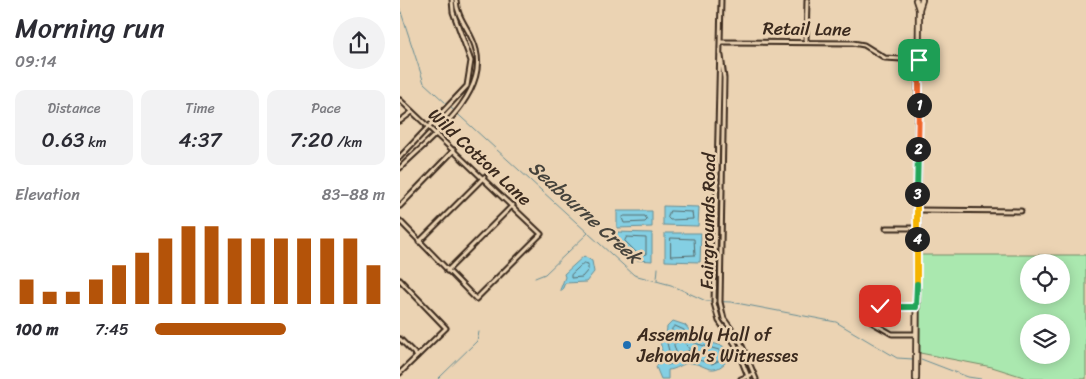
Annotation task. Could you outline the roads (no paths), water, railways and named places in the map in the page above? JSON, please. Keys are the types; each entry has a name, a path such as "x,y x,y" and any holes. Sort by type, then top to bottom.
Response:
{"main road":[{"path":"916,0 918,8 919,60 916,379"},
{"path":"918,8 922,0"}],"street":[{"path":"400,157 430,128 467,86 471,61 453,12 452,0"},
{"path":"400,168 464,102 475,82 478,63 474,44 458,15 456,0"},
{"name":"Fairgrounds Road","path":"721,0 714,292 716,312 724,329 735,344 749,377"},
{"path":"806,42 807,0"},
{"name":"Retail Lane","path":"721,42 853,43 864,45 885,58 919,60"},
{"name":"Fairgrounds Road","path":"721,56 724,78 720,292 722,311 729,326 740,340 756,379"},
{"name":"Wild Cotton Lane","path":"400,100 484,177 542,234 476,299 447,270"},
{"path":"400,121 412,112"},
{"path":"400,206 454,150"},
{"path":"419,242 484,177"},
{"path":"400,221 447,270 513,205"},
{"path":"917,210 1021,211"},
{"path":"886,228 917,228"},
{"path":"400,280 446,328 400,373"},
{"path":"880,306 916,307"},
{"path":"873,323 892,334 917,334"},
{"path":"400,339 417,356"},
{"path":"741,379 753,374"}],"water":[{"path":"663,206 699,207 698,226 663,225"},
{"path":"617,211 652,211 652,227 617,228"},
{"path":"616,232 652,233 652,261 637,260 616,240"},
{"path":"665,233 701,233 700,262 665,261"},
{"path":"584,256 592,261 594,272 586,282 565,283 562,290 560,290 565,277 564,274"},
{"path":"673,321 685,325 697,339 723,346 728,354 727,361 721,366 712,369 687,363 668,370 668,379 661,379 656,367 663,356 660,341 666,336 667,327"}],"waterway":[{"name":"Seabourne Creek","path":"400,9 424,83 447,104"},
{"name":"Seabourne Creek","path":"450,107 634,275 671,285 706,301 731,302 836,322 897,358 913,359"},
{"path":"535,278 545,274 588,233"},
{"path":"657,280 658,268"},
{"path":"438,379 477,341 479,332"},
{"name":"Seabourne Creek","path":"921,359 968,377 981,379"}],"place":[{"name":"Assembly Hall of Jehovah's Witnesses","path":"627,345"}]}
